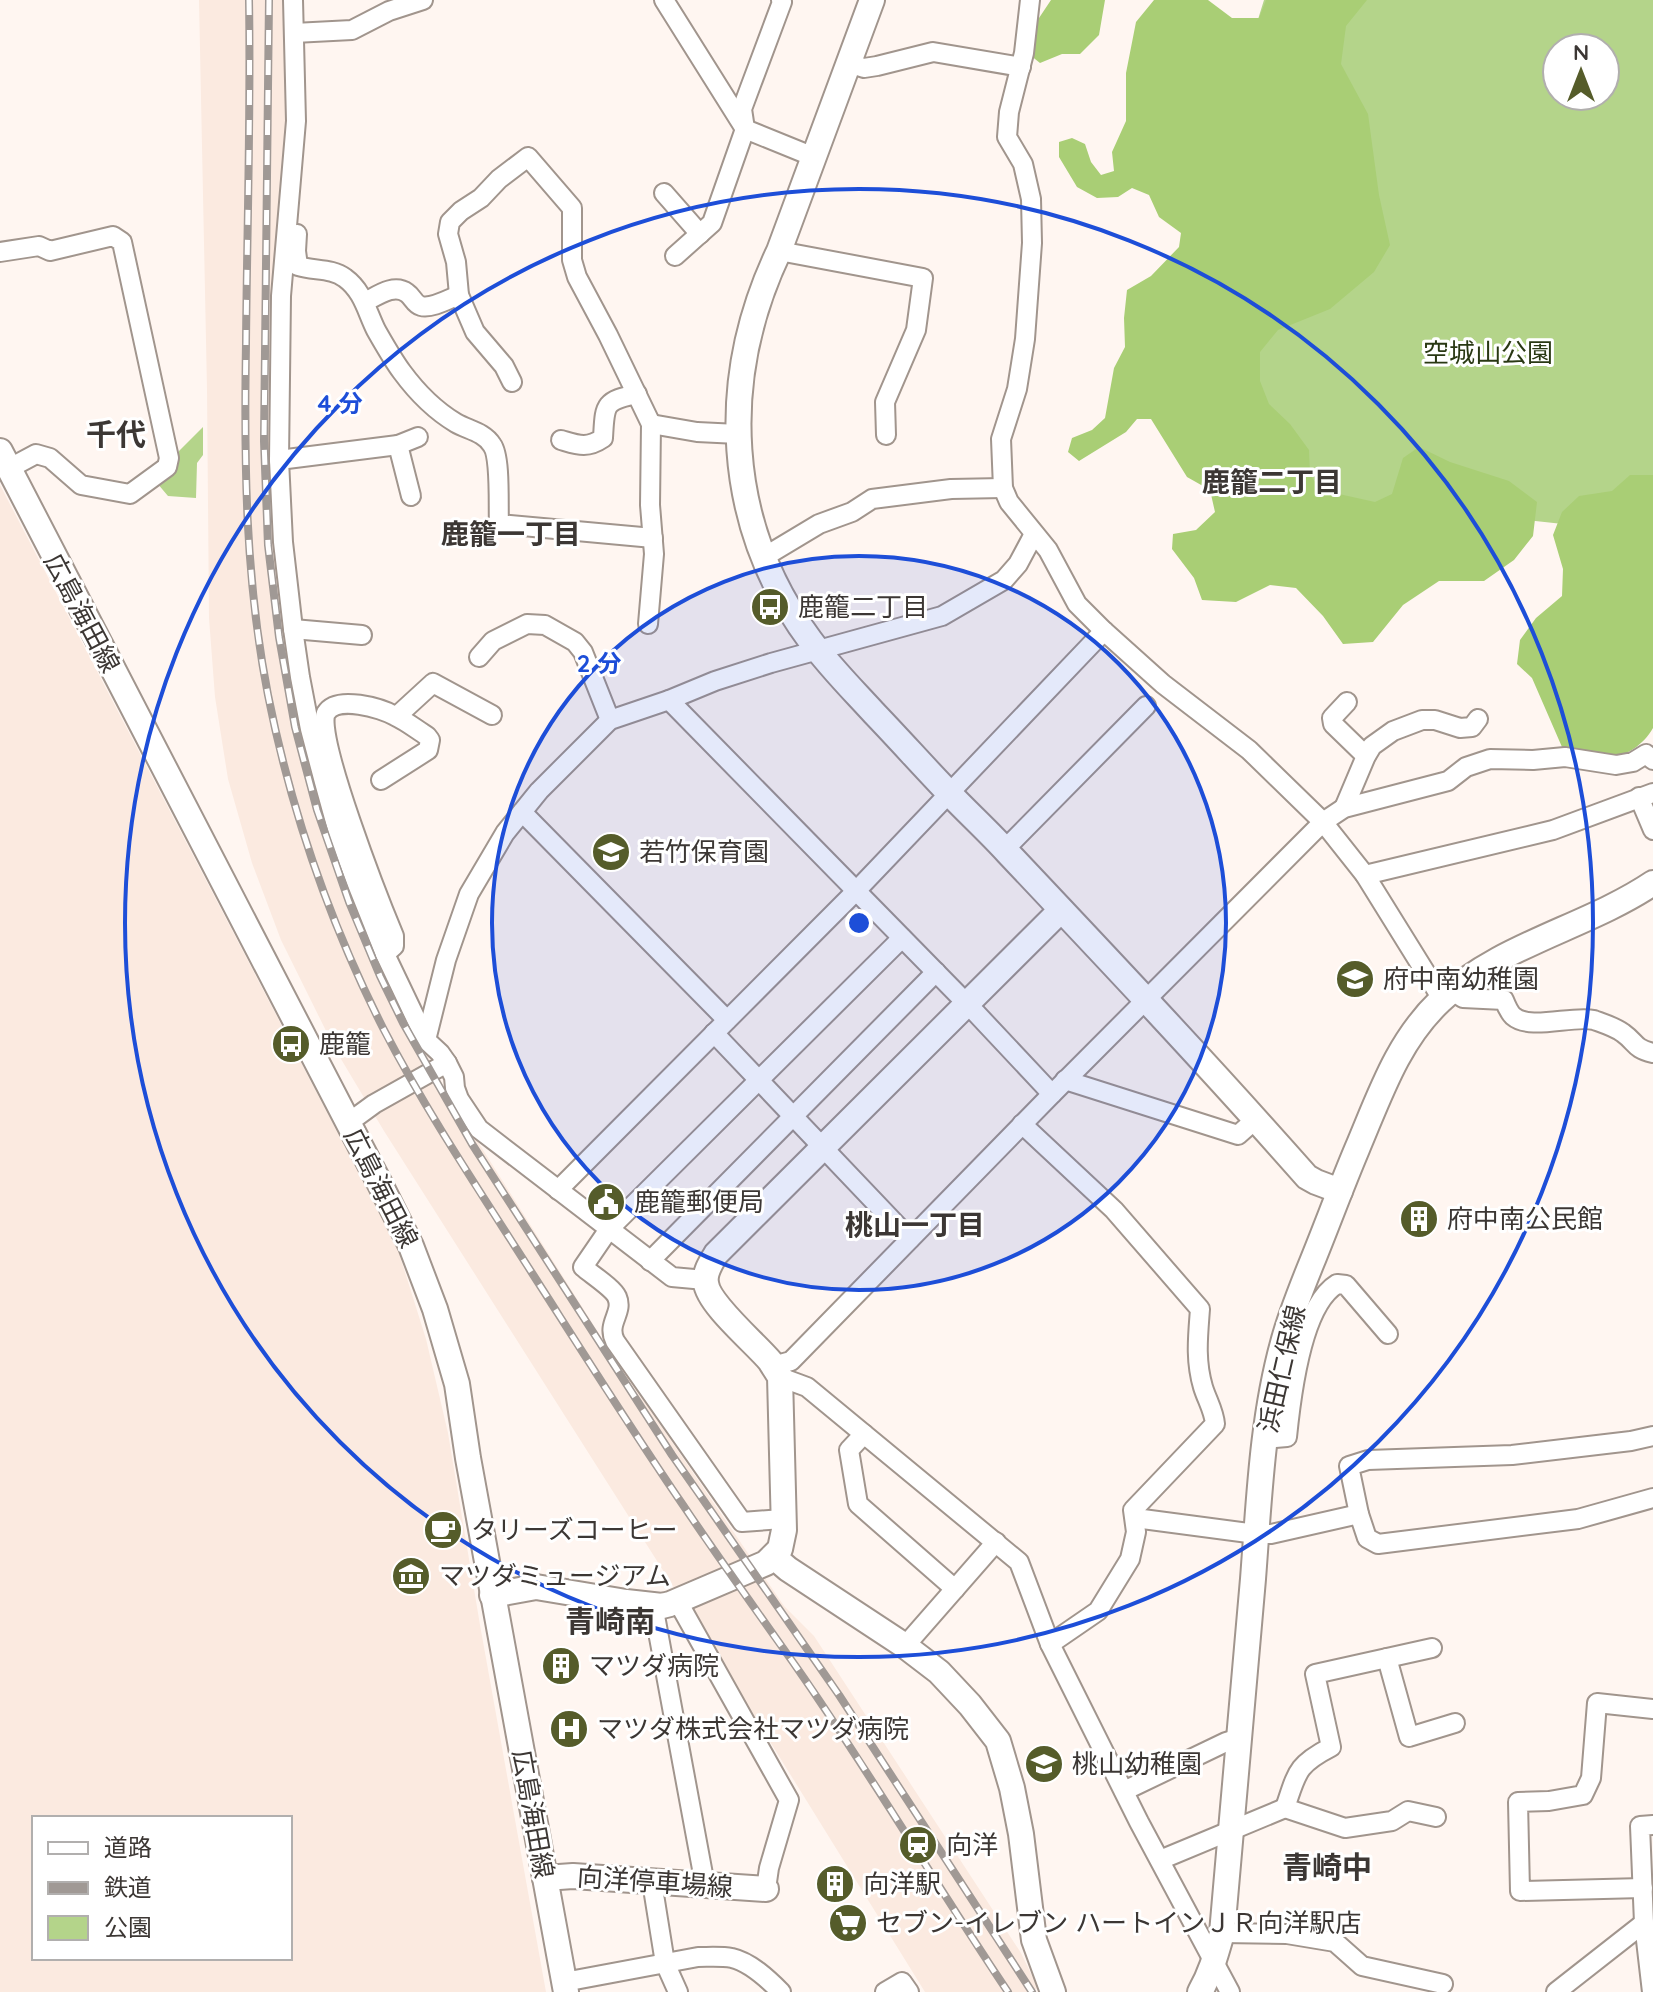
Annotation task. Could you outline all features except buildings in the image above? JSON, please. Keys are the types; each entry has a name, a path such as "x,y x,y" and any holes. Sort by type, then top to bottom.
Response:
{"street":[{"path":"293,0 296,121 281,296 279,460 283,542 293,629 310,729 352,872 385,954 426,1040 447,1063 459,1099 479,1129 672,1277 705,1280"},
{"path":"294,33 352,30 389,11 423,0"},
{"path":"664,0 745,129 814,157"},
{"path":"675,256 712,223 745,129 742,109 781,0"},
{"path":"872,0 759,298 745,347 738,434 741,469 746,499 764,557 786,604 834,670 1005,849 1307,1177 1340,1191"},
{"path":"1030,0 1007,137 1023,164 1031,199 1032,243 1025,339 1017,389 1001,439 1003,488 1009,502 1048,550 1077,604 1163,684 1249,750 1323,822 1365,875 1447,995 1504,1000 1512,1015 1521,1020 1593,1020 1622,1032 1640,1050 1653,1053"},
{"path":"848,63 864,68 933,52 1021,67"},
{"path":"512,382 504,366 475,332 459,295 456,262 448,234 450,222 461,211 481,198 499,179 528,157 572,208 572,260 577,277 651,424 650,505 654,554 648,624"},
{"path":"664,193 700,234"},
{"path":"288,213 298,214 298,266 333,271 347,279 365,302 376,329 402,373 434,407 456,423 485,436 495,447 499,524 653,538"},
{"path":"0,252 39,246 50,251 113,236 122,242 169,458 167,467 130,494 81,485 50,458 36,454 4,460"},
{"path":"779,251 923,278 916,330 885,402 886,435"},
{"path":"365,302 396,289 406,291 418,305 426,307 459,295"},
{"path":"561,440 582,446 593,445 603,438 607,406 617,398 637,394"},
{"path":"651,424 697,432 738,434"},
{"path":"279,460 398,445 418,437"},
{"path":"398,445 411,496"},
{"name":"広島海田線","path":"4,460 411,1246 435,1309 457,1384 492,1595 565,1987"},
{"path":"764,557 819,524 852,512 872,499 951,489 1003,488"},
{"path":"426,1040 446,960 469,894 505,833 539,791 610,720 715,681 817,649 942,616 1004,580 1018,564 1034,534"},
{"path":"479,657 493,641 527,624 545,625 575,642 583,652 610,720"},
{"path":"293,629 362,635"},
{"path":"558,1190 856,891 1104,631"},
{"path":"397,716 433,683 492,715"},
{"path":"669,700 967,1004 1058,1087 1238,1135 1256,1119"},
{"path":"1347,702 1332,718 1333,724 1366,756"},
{"path":"381,780 428,750 430,740 397,716 376,708 343,704 330,708 323,720 337,777 368,873 394,936 394,946 385,954"},
{"path":"1005,849 1146,706"},
{"path":"1344,808 1372,746 1393,731 1422,720 1435,720 1460,728 1472,727 1478,719"},
{"path":"777,1372 1323,822 1344,808 1448,781 1466,767 1490,759 1565,757 1616,765 1633,762 1646,754 1653,760"},
{"path":"1365,875 1553,830 1646,795 1653,830"},
{"path":"522,812 720,1026 759,1079 910,1239"},
{"name":"浜田仁保線","path":"1200,1992 1209,1978 1222,1933 1256,1534 1272,1392 1298,1297 1340,1191 1399,1055 1411,1034 1447,995 1509,953 1631,898 1653,883"},
{"path":"1061,910 716,1254 707,1269 705,1280 717,1304 777,1372 807,1387 1019,1562 1050,1644 1230,1992"},
{"path":"783,1519 742,1522 615,1341 611,1327 618,1311 614,1293 583,1267 609,1229 902,938"},
{"path":"650,1261 936,972"},
{"path":"348,1123 374,1104 447,1063"},
{"path":"1022,1124 1114,1210 1200,1309 1197,1356 1203,1389 1214,1413 1215,1424 1133,1510 1136,1532 1130,1559 1098,1611 1050,1644"},
{"path":"1265,1439 1287,1437 1291,1398 1302,1350 1314,1315 1329,1290 1337,1284 1346,1285 1388,1334"},
{"path":"492,1595 536,1587 662,1606 758,1568 774,1557 783,1540 777,1372"},
{"path":"864,1434 849,1450 858,1504 955,1589"},
{"path":"1653,1436 1512,1455 1368,1460 1349,1466 1367,1538 1378,1544 1578,1519 1653,1498"},
{"path":"1135,1518 1271,1534 1359,1514"},
{"path":"905,1646 996,1542"},
{"path":"774,1557 939,1672 998,1741 1021,1834 1034,1940 1053,1992"},
{"path":"678,1602 789,1800 766,1889"},
{"path":"653,1605 705,1885"},
{"path":"1285,1808 1298,1770 1331,1747 1315,1674 1432,1648"},
{"path":"1387,1658 1409,1737 1455,1723"},
{"path":"1643,1888 1520,1891 1518,1802 1583,1795 1591,1778 1597,1703 1653,1709"},
{"path":"1124,1791 1239,1738"},
{"path":"1160,1860 1285,1808 1345,1828 1392,1821 1408,1811 1436,1817"},
{"path":"1652,1992 1644,1923 1640,1826 1653,1825"},
{"name":"向洋停車場線","path":"545,1878 573,1876 766,1889"},
{"path":"652,1882 665,1963 678,1992"},
{"path":"1556,1992 1644,1923"},
{"path":"1222,1933 1287,1934 1335,1942 1362,1966 1443,1984"},
{"path":"565,1987 698,1957 732,1958 754,1970 781,1992"},
{"path":"885,1992 902,1982 909,1992"}],"shaded area":[{"path":"199,0 289,0 289,111 272,331 270,470 276,565 287,650 411,1024 449,1096 608,1348 784,1606 814,1636 1021,1953 1038,1988 1029,1992 925,1992 699,1627 384,1131 335,1049 281,940 252,863 228,779 215,697 209,618"},
{"path":"0,485 399,1253 426,1339 448,1433 546,1992 0,1992"}],"green space":[{"path":"1051,0 1105,0 1099,35 1080,54 1062,54 1040,63 1030,55 1035,24"},
{"path":"1154,0 1208,0 1232,18 1259,18 1266,0 1367,0 1346,26 1341,64 1368,114 1379,195 1390,245 1374,272 1330,309 1278,330 1260,352 1260,381 1269,404 1290,424 1309,450 1310,475 1321,490 1375,502 1392,494 1403,458 1419,447 1450,462 1509,481 1537,502 1533,536 1514,560 1484,581 1439,581 1403,605 1373,642 1343,644 1323,616 1296,588 1270,585 1236,602 1202,600 1194,578 1172,549 1173,534 1196,530 1215,512 1210,490 1187,477 1151,419 1137,419 1126,432 1079,461 1068,452 1072,438 1092,430 1105,418 1114,368 1125,347 1127,290 1151,276 1179,247 1181,233 1159,217 1149,195 1132,188 1118,197 1097,198 1077,187 1059,157 1059,142 1072,138 1085,144 1091,162 1101,175 1114,171 1112,152 1126,121 1126,73 1136,22"},
{"name":"空城山公園","path":"1264,0 1653,0 1653,513 1563,524 1526,520 1355,529 1270,437 1246,319 1255,29"},
{"path":"203,427 203,455 197,463 196,498 168,496 157,483 174,473 172,469 178,466 179,451"},
{"path":"1630,475 1653,475 1653,728 1643,741 1623,755 1599,758 1562,747 1532,678 1517,664 1520,640 1536,618 1562,596 1563,569 1553,535 1562,512 1579,496 1612,491"}],"railway":[{"path":"249,0 245,431 250,563 260,651 277,738 329,907 383,1028 455,1152 644,1448 824,1708 1008,1992"},
{"path":"269,0 264,441 268,545 279,637 295,727 317,810 349,902 403,1023 472,1144 672,1455 839,1695 1032,1992"}],"place":[{"name":"鹿籠二丁目","path":"770,607"},
{"name":"若竹保育園","path":"611,852"},
{"name":"府中南幼稚園","path":"1355,979"},
{"name":"鹿籠","path":"291,1044"},
{"name":"鹿籠郵便局","path":"606,1202"},
{"name":"府中南公民館","path":"1419,1219"},
{"name":"タリーズコーヒー","path":"443,1530"},
{"name":"マツダミュージアム","path":"411,1576"},
{"name":"マツダ病院","path":"561,1666"},
{"name":"マツダ株式会社マツダ病院","path":"569,1729"},
{"name":"桃山幼稚園","path":"1044,1764"},
{"name":"向洋","path":"918,1845"},
{"name":"向洋駅","path":"835,1884"},
{"name":"セブン-イレブン ハートインＪＲ向洋駅店","path":"848,1923"}],"district":[{"name":"千代","path":"116,435"},
{"name":"鹿籠二丁目","path":"1272,482"},
{"name":"鹿籠一丁目","path":"511,534"},
{"name":"桃山一丁目","path":"915,1225"},
{"name":"青崎南","path":"610,1622"},
{"name":"青崎中","path":"1327,1868"}]}
